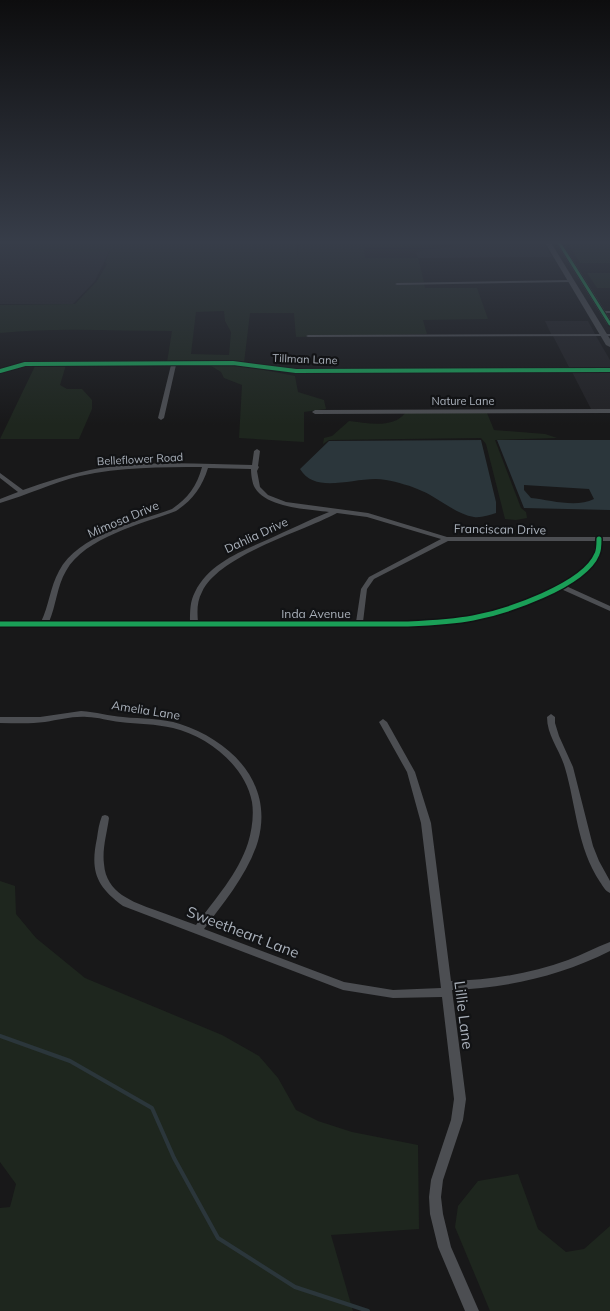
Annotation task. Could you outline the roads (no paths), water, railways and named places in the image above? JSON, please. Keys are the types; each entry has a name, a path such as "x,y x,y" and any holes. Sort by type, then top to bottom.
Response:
{"main road":[{"path":"585,302 607,335 610,345"},
{"path":"596,302 610,324"}],"street":[{"path":"602,312 610,312"},
{"path":"308,336 607,335"},
{"path":"161,418 174,363"},
{"name":"Tillman Lane","path":"0,370 25,364 174,363 238,364 296,371 610,370"},
{"name":"Nature Lane","path":"315,412 610,411"},
{"name":"Franciscan Drive","path":"257,450 255,482 266,496 298,507 376,517 447,539 610,539"},
{"name":"Mimosa Drive","path":"44,624 52,606 57,582 70,559 90,544 182,505 196,493 205,467"},
{"name":"Belleflower Road","path":"0,501 60,480 101,470 256,467"},
{"path":"0,475 23,493"},
{"name":"Dahlia Drive","path":"194,623 193,606 198,592 207,578 222,564 335,511"},
{"path":"359,623 364,590 371,578 447,539"},
{"name":"Inda Avenue","path":"0,624 424,623 475,618 512,608 560,586 580,574 592,563 601,548 599,540"},
{"path":"560,586 610,609"},
{"name":"Amelia Lane","path":"0,720 34,720 86,714 161,723 203,736 219,746 236,761 249,779 255,795 258,811 256,830 244,862 197,931"},
{"path":"551,717 550,725 569,767 592,857 602,879 610,889"},
{"name":"Lillie Lane","path":"383,722 408,764 422,805 460,1107 437,1181 435,1203 443,1244 472,1311"},
{"name":"Sweetheart Lane","path":"105,818 98,866 100,874 108,888 132,906 343,986 393,994 471,986 529,975 575,962 610,946"}],"waterway":[{"path":"0,1036 70,1061 152,1108 174,1158 218,1238 295,1287 368,1311"}]}
